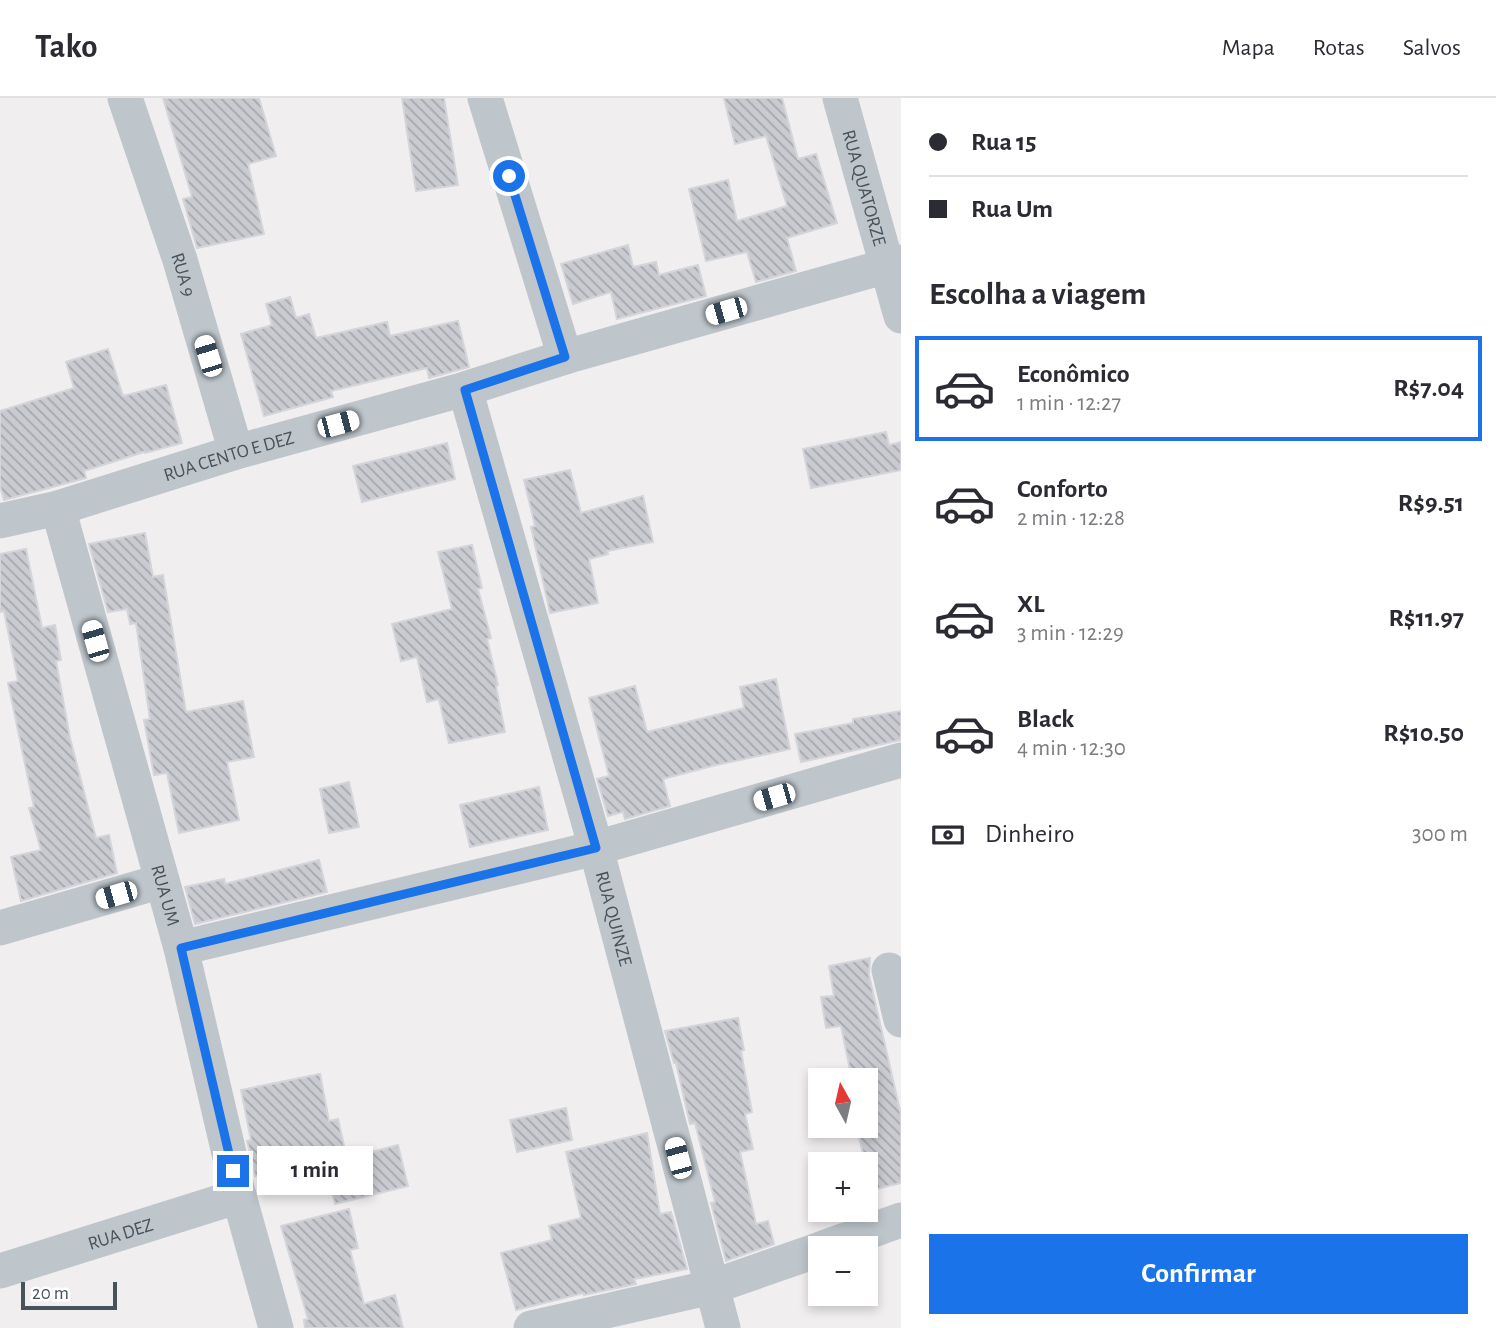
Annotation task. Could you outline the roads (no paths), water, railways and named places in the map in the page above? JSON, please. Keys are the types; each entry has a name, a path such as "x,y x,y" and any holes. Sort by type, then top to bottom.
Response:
{"street":[{"name":"RUA 9","path":"125,98 180,260 236,452"},
{"path":"485,98 565,357"},
{"name":"RUA QUATORZE","path":"840,98 894,263 901,316"},
{"name":"RUA CENTO E DEZ","path":"0,522 58,508 236,452 465,390 565,357 894,263"},
{"name":"RUA QUINZE","path":"465,390 596,848 723,1328"},
{"name":"RUA UM","path":"58,508 181,948 239,1196 276,1328"},
{"path":"181,948 596,848 901,760"},
{"path":"0,928 162,881"},
{"path":"889,970 901,1020"},
{"name":"RUA DEZ","path":"0,1271 239,1196"},
{"path":"856,1236 901,1220"},
{"path":"531,1328 712,1287 808,1253"}]}
